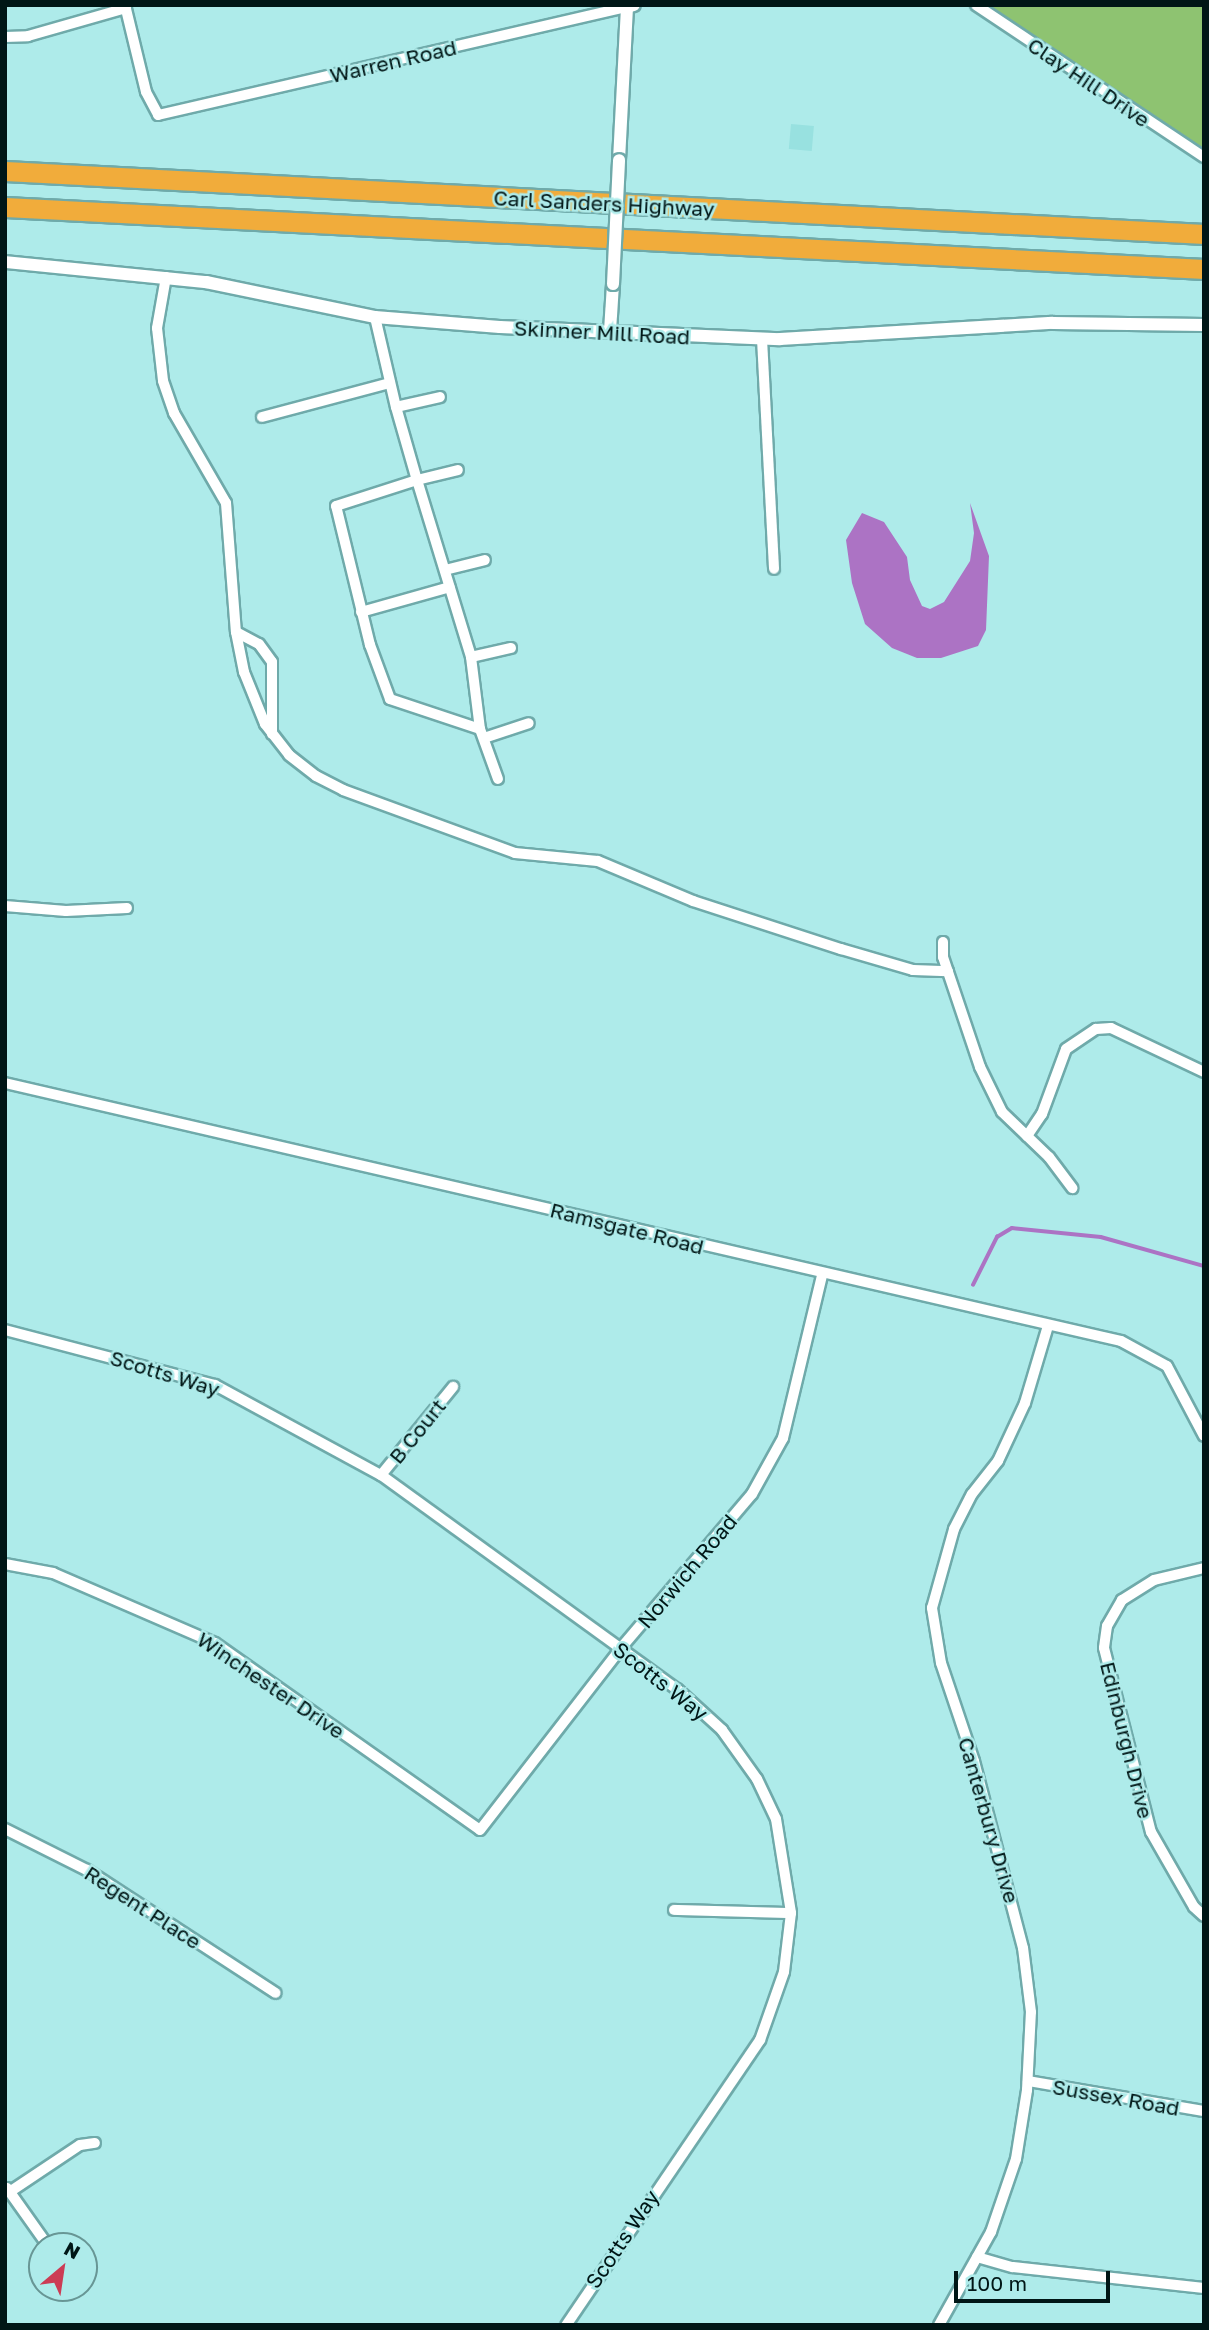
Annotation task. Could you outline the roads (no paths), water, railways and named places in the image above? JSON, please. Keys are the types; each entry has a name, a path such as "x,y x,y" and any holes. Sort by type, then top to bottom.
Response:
{"highway":[{"name":"Carl Sanders Highway","path":"5,171 1204,234"},
{"name":"Carl Sanders Highway","path":"5,207 1204,269"}],"street":[{"name":"Clay Hill Drive","path":"976,5 1204,157"},
{"name":"Warren Road","path":"125,7 146,92 158,115 631,6 610,331"},
{"path":"5,37 28,36 125,7"},
{"name":"Skinner Mill Road","path":"5,262 166,277 375,317 762,339 853,337 1053,323 1204,325"},
{"path":"166,277 157,351 174,414 226,503 236,632 244,672 271,733 289,755 334,786 515,853 608,864 693,901 841,949 913,970 948,971"},
{"path":"375,317 416,480 471,657 482,734 498,779"},
{"path":"762,339 774,569"},
{"path":"262,417 390,383"},
{"path":"396,407 440,397"},
{"path":"458,470 416,480 336,506 361,612 390,699 482,734 529,723"},
{"path":"445,570 485,559"},
{"path":"361,612 450,587"},
{"path":"236,632 259,644 272,662 271,733"},
{"path":"471,657 511,648"},
{"path":"5,906 66,911 127,908"},
{"path":"943,942 948,971 981,1067 1002,1112 1027,1136 1072,1188"},
{"path":"1027,1136 1042,1114 1066,1049 1096,1029 1111,1028 1204,1072"},
{"name":"Ramsgate Road","path":"5,1083 822,1275 1121,1341 1167,1366 1203,1431"},
{"name":"Norwich Road","path":"480,1830 621,1648 752,1494 777,1448 822,1275"},
{"name":"Canterbury Drive","path":"939,2325 991,2232 1016,2158 1028,2081 1031,2012 1023,1948 977,1773 941,1663 932,1608 954,1529 972,1494 998,1461 1025,1403 1048,1326"},
{"name":"Scotts Way","path":"5,1330 215,1385 381,1475 677,1689 722,1730 757,1779 776,1819 791,1913 784,1972 760,2040 566,2325"},
{"name":"B Court","path":"381,1475 453,1387"},
{"name":"Winchester Drive","path":"5,1564 53,1573 215,1643 480,1830"},
{"name":"Edinburgh Drive","path":"1204,1568 1154,1580 1122,1600 1107,1626 1104,1648 1151,1832 1194,1907 1204,1916"},
{"name":"Regent Place","path":"5,1829 87,1870 276,1993"},
{"path":"674,1910 791,1913"},
{"name":"Sussex Road","path":"1028,2081 1204,2111"},
{"path":"38,2232 8,2189 80,2145 95,2143"},
{"path":"976,2257 1040,2271 1204,2288"}],"waterway":[{"path":"973,1285 997,1237 1012,1228 1101,1237 1204,1266"}]}
